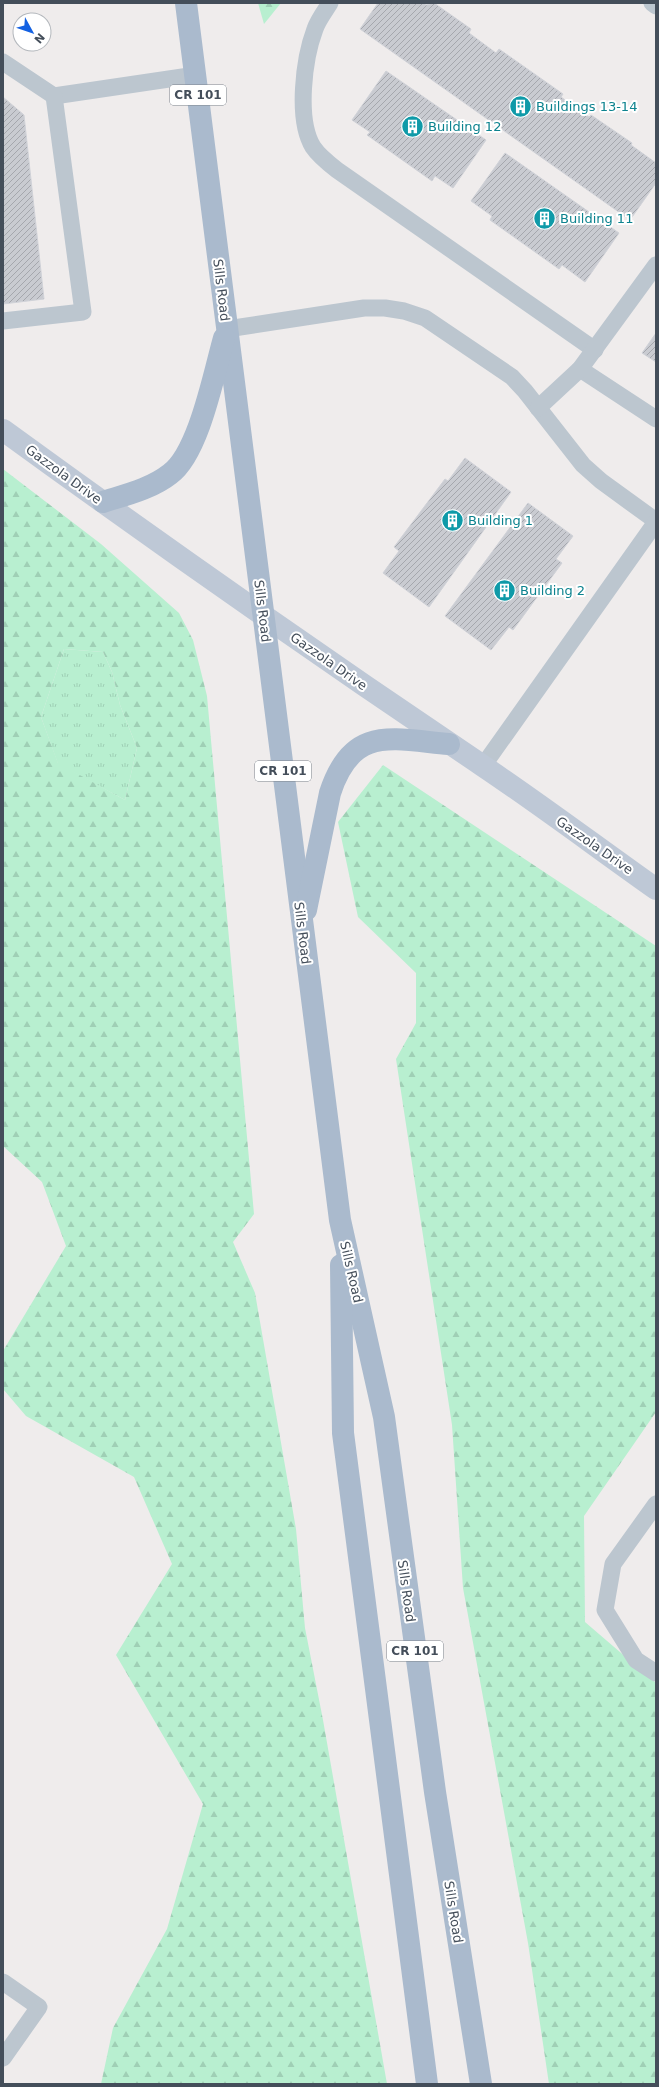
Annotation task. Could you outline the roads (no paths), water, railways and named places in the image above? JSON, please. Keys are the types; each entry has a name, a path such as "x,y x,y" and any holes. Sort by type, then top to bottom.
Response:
{"main road":[{"name":"Sills Road","path":"186,3 340,1220 384,1417 435,1792 481,2084"},
{"path":"103,502 150,486 170,474 189,452 196,436 227,329"},
{"path":"302,927 330,793 336,776 344,762 357,749 369,742 386,738 449,744"},
{"name":"Sills Road","path":"340,1220 343,1433 427,2084"}],"street":[{"name":"Gazzola Drive","path":"3,430 103,502 449,744 483,766 656,889"}],"lane":[{"path":"330,3 315,29 308,52 304,81 304,107 307,130 312,146 322,158 337,170 595,350"},
{"path":"652,3 656,6"},
{"path":"3,62 54,96 196,75"},
{"path":"3,321 84,312 54,96"},
{"path":"538,408 580,369 656,265"},
{"path":"227,329 364,308 404,311 425,318 512,377 583,465 601,481 656,522 483,766"},
{"path":"580,369 656,419"},
{"path":"656,1504 613,1564 605,1610 636,1660 656,1673"},
{"path":"3,1982 39,2007 3,2058"}],"place":[{"name":"Buildings 13-14","path":"521,106"},
{"name":"Building 12","path":"413,126"},
{"name":"Building 11","path":"545,218"},
{"name":"Building 1","path":"453,520"},
{"name":"Building 2","path":"504,590"}]}
